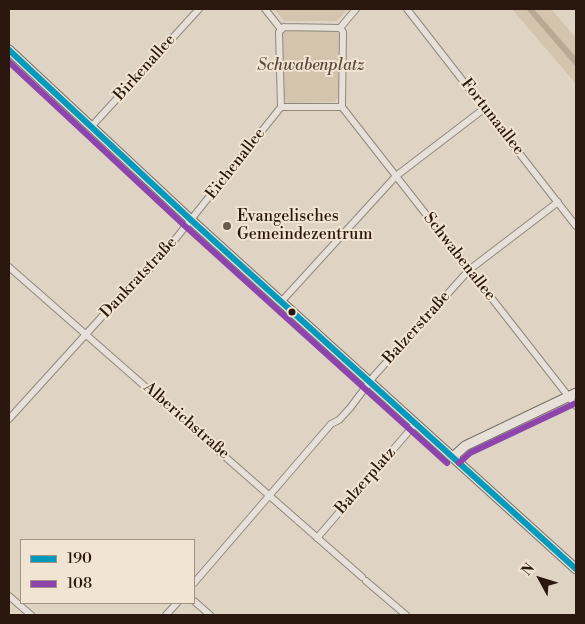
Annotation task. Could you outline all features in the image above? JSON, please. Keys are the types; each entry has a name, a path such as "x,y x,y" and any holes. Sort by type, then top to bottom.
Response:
{"main road":[{"path":"9,50 191,220 576,569"},
{"path":"453,457 466,446 572,395"}],"street":[{"name":"Birkenallee","path":"91,127 198,9"},
{"path":"265,9 280,28 280,107 342,107 343,32 340,28"},
{"path":"280,28 340,28 356,9"},
{"name":"Fortunaallee","path":"407,9 576,226"},
{"name":"Eichenallee","path":"191,220 280,107"},
{"name":"Schwabenallee","path":"342,107 469,270 572,395 576,406"},
{"path":"281,302 396,176 485,108"},
{"name":"Balzerstraße","path":"195,582 269,495 332,424 339,420 350,408 370,382 469,270 558,202"},
{"name":"Dankratstraße","path":"9,419 137,278 147,272 191,220"},
{"name":"Alberichstraße","path":"9,267 406,615"},
{"name":"Balzerplatz","path":"317,538 416,423"},
{"path":"9,596 31,615"},
{"path":"195,602 210,615"},
{"path":"166,615 176,604"}],"green space":[{"path":"275,9 347,9 337,21 284,21"},
{"path":"512,9 526,9 566,55 576,67 576,84"},
{"path":"534,9 551,9 576,38 576,57"},
{"name":"Schwabenplatz","path":"286,30 333,30 339,34 339,96 335,102 287,103 283,97 283,34"}],"shaded area":[{"path":"526,9 534,9 576,57 576,67"}],"transit line":[{"name":"190","path":"9,50 191,220 576,569"},
{"name":"108","path":"9,62 185,226 447,463"},
{"name":"108","path":"459,463 470,453 576,403"}],"place":[{"name":"Evangelisches Gemeindezentrum","path":"227,226"}]}
